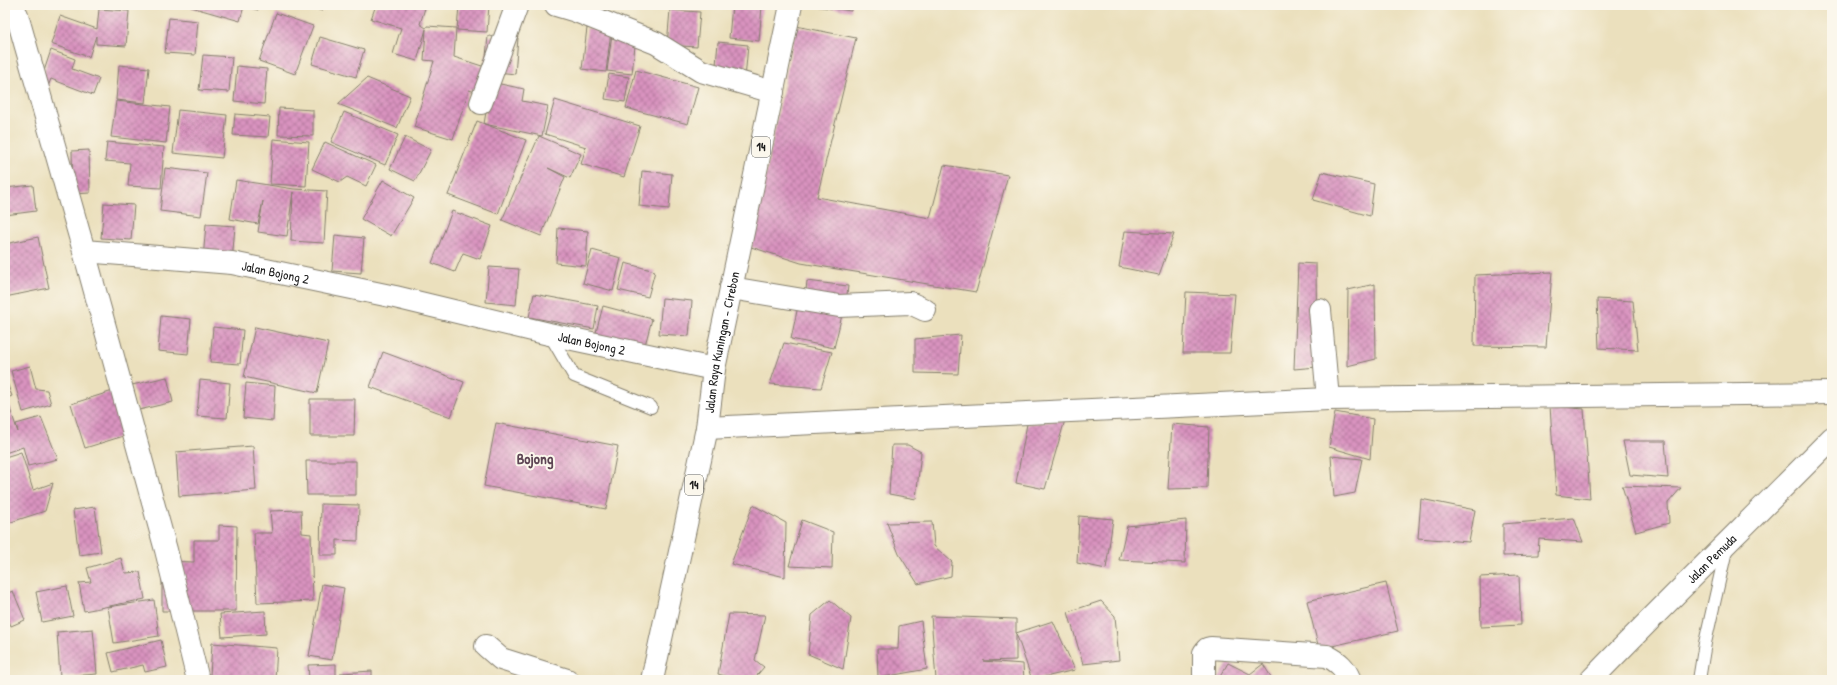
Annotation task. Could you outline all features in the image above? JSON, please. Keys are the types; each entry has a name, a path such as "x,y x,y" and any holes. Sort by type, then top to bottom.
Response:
{"main road":[{"path":"11,5 17,15 84,251 166,550 198,680"},
{"path":"482,103 517,5"},
{"path":"556,5 576,11 656,43 701,71 773,92"},
{"name":"Jalan Raya Kuningan - Cirebon","path":"652,680 707,428 714,369 791,5"},
{"name":"Jalan Bojong 2","path":"84,251 232,263 394,297 549,334 714,369"},
{"path":"732,288 839,306 910,303 925,310"},
{"path":"1320,310 1328,399"},
{"path":"707,428 1328,399 1832,393"},
{"name":"Jalan Pemuda","path":"1591,680 1648,620 1727,544 1832,438"},
{"path":"486,646 500,659 567,680"},
{"path":"1204,674 1204,653 1206,649 1211,648 1327,656 1337,661 1346,670 1350,680"}],"lane":[{"path":"549,334 574,376 651,407"},
{"path":"1699,680 1705,643 1727,544"}],"building":[{"path":"192,5 259,5 258,10 244,6 240,21 191,7"},
{"path":"304,5 324,5 322,11"},
{"path":"376,5 426,5 420,24 426,28 427,26 456,28 454,57 485,67 488,36 518,38 515,74 489,71 482,94 469,90 453,139 414,127 434,61 424,60 426,29 417,61 393,54 401,28 371,19"},
{"path":"459,5 489,5 487,32 457,30"},
{"path":"577,5 607,5 606,9 577,7"},
{"path":"732,5 762,6 759,41 729,38"},
{"path":"852,5 851,11 814,6"},
{"path":"99,9 129,11 126,46 96,44 96,36 89,57 51,44 60,16 97,29"},
{"path":"670,10 700,12 697,47 667,45"},
{"path":"276,13 313,26 295,74 259,61"},
{"path":"169,18 198,21 195,55 165,53"},
{"path":"796,26 856,38 817,197 930,218 944,165 1008,175 976,292 801,263 751,247"},
{"path":"587,28 611,31 606,72 582,69"},
{"path":"612,34 636,36 632,74 607,71"},
{"path":"320,37 364,50 356,77 312,64"},
{"path":"718,42 748,45 745,79 715,77"},
{"path":"51,50 75,59 72,69 99,79 93,95 51,79 47,89 41,80"},
{"path":"203,55 232,57 229,92 199,90"},
{"path":"119,65 149,68 145,103 116,100"},
{"path":"237,66 267,69 264,104 234,101"},
{"path":"636,70 698,87 688,124 626,108"},
{"path":"609,74 629,77 625,102 605,99"},
{"path":"367,78 410,96 397,128 338,104"},
{"path":"491,82 524,89 522,101 548,106 542,136 484,124"},
{"path":"555,100 640,126 624,177 581,164 586,147 545,134"},
{"path":"116,101 170,107 166,143 111,137"},
{"path":"279,108 313,110 313,136 278,135"},
{"path":"178,110 227,115 222,158 173,153"},
{"path":"344,112 398,135 385,165 331,142"},
{"path":"235,114 270,117 268,137 233,135"},
{"path":"477,121 526,140 498,214 448,195"},
{"path":"539,136 581,154 570,178 548,168 565,177 541,236 502,220"},
{"path":"405,137 431,150 415,181 390,169"},
{"path":"273,139 309,142 306,186 270,184"},
{"path":"107,142 164,147 161,188 128,186 130,163 105,161"},
{"path":"325,142 376,165 366,186 347,177 340,182 312,169"},
{"path":"89,150 90,193 73,194 72,151"},
{"path":"5,162 9,183 5,184"},
{"path":"165,168 207,173 201,216 160,211"},
{"path":"642,171 672,174 669,209 639,206"},
{"path":"1322,172 1374,184 1370,216 1313,200"},
{"path":"236,180 294,189 327,191 324,243 291,241 293,192 287,236 258,232 263,201 258,224 230,219"},
{"path":"383,180 414,198 391,236 361,219"},
{"path":"33,185 36,211 5,215 5,188"},
{"path":"104,203 134,205 131,240 101,238"},
{"path":"452,211 492,226 480,259 463,253 455,272 432,263"},
{"path":"206,224 235,226 232,262 203,259"},
{"path":"558,228 588,231 586,266 556,263"},
{"path":"1125,231 1174,234 1159,275 1119,267"},
{"path":"335,235 364,238 361,273 332,271"},
{"path":"38,237 49,288 5,297 5,244"},
{"path":"592,250 621,258 613,291 583,283"},
{"path":"625,263 655,271 648,297 618,290"},
{"path":"1298,263 1316,264 1317,367 1294,369"},
{"path":"489,267 519,269 516,305 486,302"},
{"path":"1552,272 1546,347 1474,346 1475,275"},
{"path":"807,281 848,286 846,303 805,299"},
{"path":"1375,284 1376,359 1347,366 1348,290"},
{"path":"1186,292 1235,294 1230,353 1183,353"},
{"path":"534,294 598,306 594,329 529,317"},
{"path":"662,298 692,301 689,336 659,334"},
{"path":"1597,299 1633,301 1638,350 1599,348"},
{"path":"603,306 652,319 644,349 595,336"},
{"path":"798,306 842,315 834,348 791,339"},
{"path":"161,316 191,319 188,354 158,351"},
{"path":"213,327 243,330 240,364 210,362"},
{"path":"255,327 328,343 317,393 244,377"},
{"path":"961,335 958,374 915,373 915,339"},
{"path":"784,343 832,352 821,388 770,384"},
{"path":"383,352 464,382 451,417 370,387"},
{"path":"30,366 36,389 47,390 51,404 23,412 11,371"},
{"path":"167,377 173,402 139,410 132,385"},
{"path":"5,378 12,396 5,399"},
{"path":"200,380 230,383 227,418 197,416"},
{"path":"246,383 275,386 273,421 243,418"},
{"path":"116,390 130,434 85,448 71,404"},
{"path":"310,399 355,399 354,436 310,436"},
{"path":"9,406 18,432 16,424 41,417 58,459 28,466 23,447 5,453 5,407"},
{"path":"1550,406 1584,409 1590,499 1556,495"},
{"path":"1335,412 1373,419 1370,459 1329,447"},
{"path":"1065,420 1045,489 1016,483 1027,424"},
{"path":"496,423 618,446 606,509 484,486"},
{"path":"1172,424 1209,427 1207,488 1168,489"},
{"path":"1623,441 1665,441 1668,478 1630,475"},
{"path":"892,445 908,445 921,452 916,499 889,494"},
{"path":"253,446 256,490 179,496 176,452"},
{"path":"21,452 33,490 53,483 45,511 5,524 5,457"},
{"path":"1331,456 1362,459 1355,493 1334,497"},
{"path":"306,461 356,461 356,495 307,495"},
{"path":"1622,486 1681,488 1668,503 1669,523 1636,532"},
{"path":"1421,499 1475,510 1469,542 1418,538"},
{"path":"321,504 359,505 358,541 337,540 337,555 320,555"},
{"path":"753,505 786,523 785,577 731,564"},
{"path":"95,507 101,552 79,555 73,510"},
{"path":"301,510 302,533 311,534 313,601 257,603 254,533 272,533 270,511"},
{"path":"1079,516 1113,519 1106,569 1077,563"},
{"path":"1574,518 1583,542 1539,539 1538,555 1503,556 1503,524"},
{"path":"802,520 833,532 832,568 789,566"},
{"path":"1186,520 1185,563 1119,560 1127,526"},
{"path":"932,522 934,546 952,562 951,576 918,584 899,554 887,523"},
{"path":"219,525 237,526 236,611 162,611 162,561 194,562 194,540 219,540"},
{"path":"121,558 125,573 140,572 145,599 84,611 79,583 91,582 87,568"},
{"path":"1519,575 1521,625 1481,627 1480,577"},
{"path":"1386,583 1398,631 1319,649 1307,601"},
{"path":"322,584 344,588 332,660 309,656"},
{"path":"67,586 73,616 42,622 36,592"},
{"path":"13,591 25,620 11,626 5,611 5,594"},
{"path":"154,600 159,636 114,643 108,607"},
{"path":"830,600 851,618 843,669 808,654 812,615"},
{"path":"1101,601 1115,616 1119,660 1083,664 1068,612"},
{"path":"265,611 266,634 222,637 220,614"},
{"path":"729,614 765,615 755,660 764,667 753,680 739,680 718,674"},
{"path":"931,616 1016,619 1016,660 983,661 1023,664 1024,680 936,680"},
{"path":"921,621 927,669 878,678 877,649 898,649 899,626"},
{"path":"1053,621 1075,670 1032,680 1016,633"},
{"path":"93,629 97,674 60,677 57,632"},
{"path":"161,640 167,667 145,672 143,665 113,672 108,653"},
{"path":"212,643 277,648 275,680 210,676"},
{"path":"1228,663 1250,674 1263,664 1273,680 1218,680"},
{"path":"336,664 336,680 309,680 308,665"},
{"path":"372,671 372,680 341,680 341,673"}],"district":[{"name":"Bojong","path":"535,459"}]}
